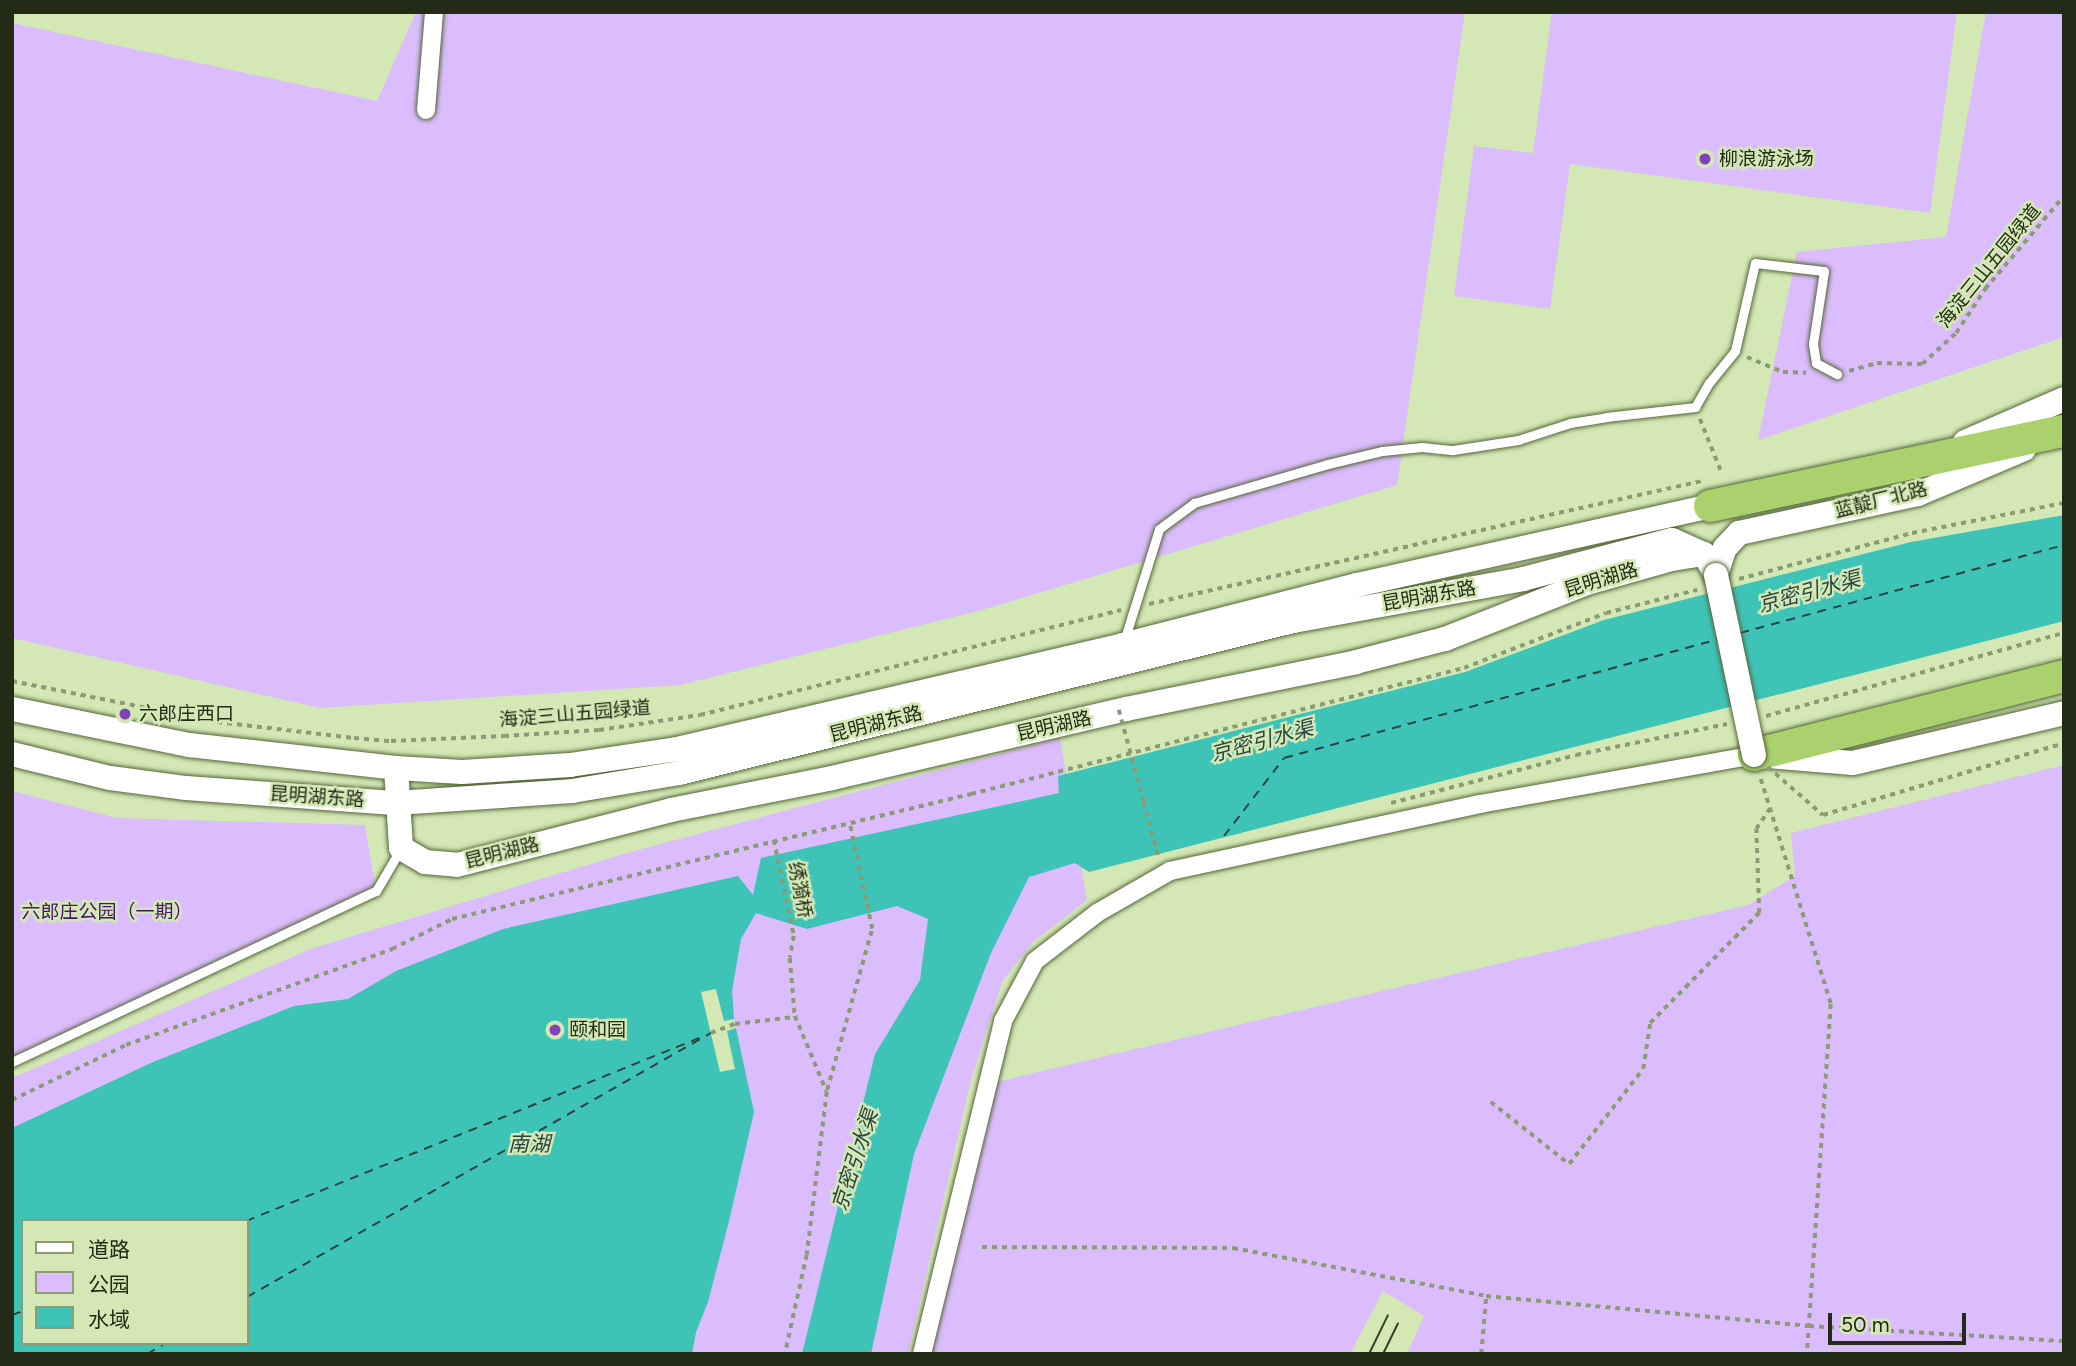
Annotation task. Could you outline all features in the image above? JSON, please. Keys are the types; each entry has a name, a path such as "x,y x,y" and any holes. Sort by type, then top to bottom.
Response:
{"highway":[{"name":"蓝靛厂北路","path":"1710,493 1916,464 2064,432"},
{"path":"1754,755 2064,676"}],"main road":[{"path":"1916,464 2064,400"},
{"name":"蓝靛厂北路","path":"1714,574 1725,548 1739,533 1918,494 2064,432"},
{"name":"昆明湖东路","path":"12,709 189,745 397,768 462,772 570,765 677,749 1123,645 1710,493"},
{"name":"昆明湖东路","path":"12,754 110,778 186,788 397,803 572,791 678,773 1293,621 1523,579 1672,540 1714,574"},
{"name":"昆明湖路","path":"401,848 425,862 457,865 671,810 832,778 1119,710 1356,662 1445,639 1587,583 1672,559 1714,574"},
{"path":"1714,574 1754,755 1853,764 2064,713"},
{"path":"397,768 401,848"}],"street":[{"path":"426,110 434,12"},
{"path":"922,1354 1003,1021 1035,961 1161,866 1480,804 1754,755"}],"lane":[{"path":"1123,645 1132,608 1160,529 1194,503 1328,464 1382,452 1422,447 1453,450 1518,440 1582,421 1695,407 1709,383 1735,351 1755,263 1824,271 1812,344 1816,363 1837,374"},
{"path":"12,1062 376,891 401,848"}],"path":[{"name":"海淀三山五园绿道","path":"1735,351 1783,372 1837,374 1877,363 1922,364 1956,333 1984,289 2064,196"},
{"path":"1695,407 1721,471"},
{"name":"海淀三山五园绿道","path":"12,681 217,722 354,738 391,741 599,730 700,715 845,676 1132,608 1710,493"},
{"path":"12,1100 126,1045 392,949 452,919 602,885 849,821 971,794 1464,667 1714,574 2064,503"},
{"path":"1760,718 2064,634"},
{"path":"1119,710 1161,866 1172,856"},
{"path":"1380,806 1576,755 1734,723"},
{"path":"1754,755 1823,815 2064,743"},
{"path":"1754,755 1831,1004 1807,1354"},
{"path":"1491,1102 1569,1164 1643,1069 1650,1023 1759,913 1756,829 1770,808"},
{"path":"785,1354 807,1255 827,1092 872,929 849,821"},
{"name":"绣漪桥","path":"774,840 794,936 790,958 794,1016 827,1092"},
{"path":"711,1033 735,1024 794,1016"},
{"path":"982,1247 1233,1248 1486,1296 1809,1326 2064,1341"},
{"path":"1481,1354 1486,1296"}],"green space":[{"path":"416,12 1465,12 1397,485 982,610 680,685 320,708 12,638 12,23 377,101"},
{"name":"柳浪游泳场","path":"1552,12 1957,12 1930,213 1570,164 1550,309 1454,296 1474,146 1533,153"},
{"path":"1986,12 2064,12 2064,337 1758,440 1797,252 1946,237"},
{"name":"颐和园","path":"1060,738 1087,900 1033,942 1002,982 971,1080 908,1354 12,1354 12,1078 313,948 634,851"},
{"path":"2064,765 2064,1354 1407,1354 1424,1316 1383,1291 1350,1354 926,1354 992,1083 1748,905 1795,876 1791,833"},
{"name":"六郎庄公园（一期）","path":"12,791 117,818 365,825 376,891 12,1062"}],"water":[{"name":"颐和园","path":"2064,515 2064,621 1089,872 1075,863 1029,877 991,953 914,1154 871,1354 802,1354 875,1054 920,980 928,919 897,906 807,929 756,913 741,939 732,991 734,1019 754,1112 729,1221 692,1354 12,1354 12,1128 153,1062 294,1006 348,999 396,971 503,929 738,876 753,895 761,858 1059,793 1058,776 1465,672 1604,620 1911,542"}],"pier":[{"path":"716,989 724,1021 734,1019 736,1028 727,1031 735,1069 720,1072 701,992"}],"ferry route":[{"path":"1740,633 2064,545"},
{"path":"1224,836 1284,758 1718,639"},
{"path":"248,1296 711,1033"},
{"path":"248,1220 703,1036"},
{"path":"12,1315 21,1312"},
{"path":"147,1354 163,1345"}],"tram line":[{"path":"1369,1354 1388,1315"},
{"path":"1383,1354 1398,1323"}],"place":[{"name":"柳浪游泳场","path":"1705,159"},
{"name":"六郎庄西口","path":"125,714"},
{"name":"颐和园","path":"555,1030"}],"water label":[{"name":"京密引水渠","path":"1809,592"},
{"name":"京密引水渠","path":"1262,741"},
{"name":"南湖","path":"529,1144"},
{"name":"京密引水渠","path":"855,1160"}]}
